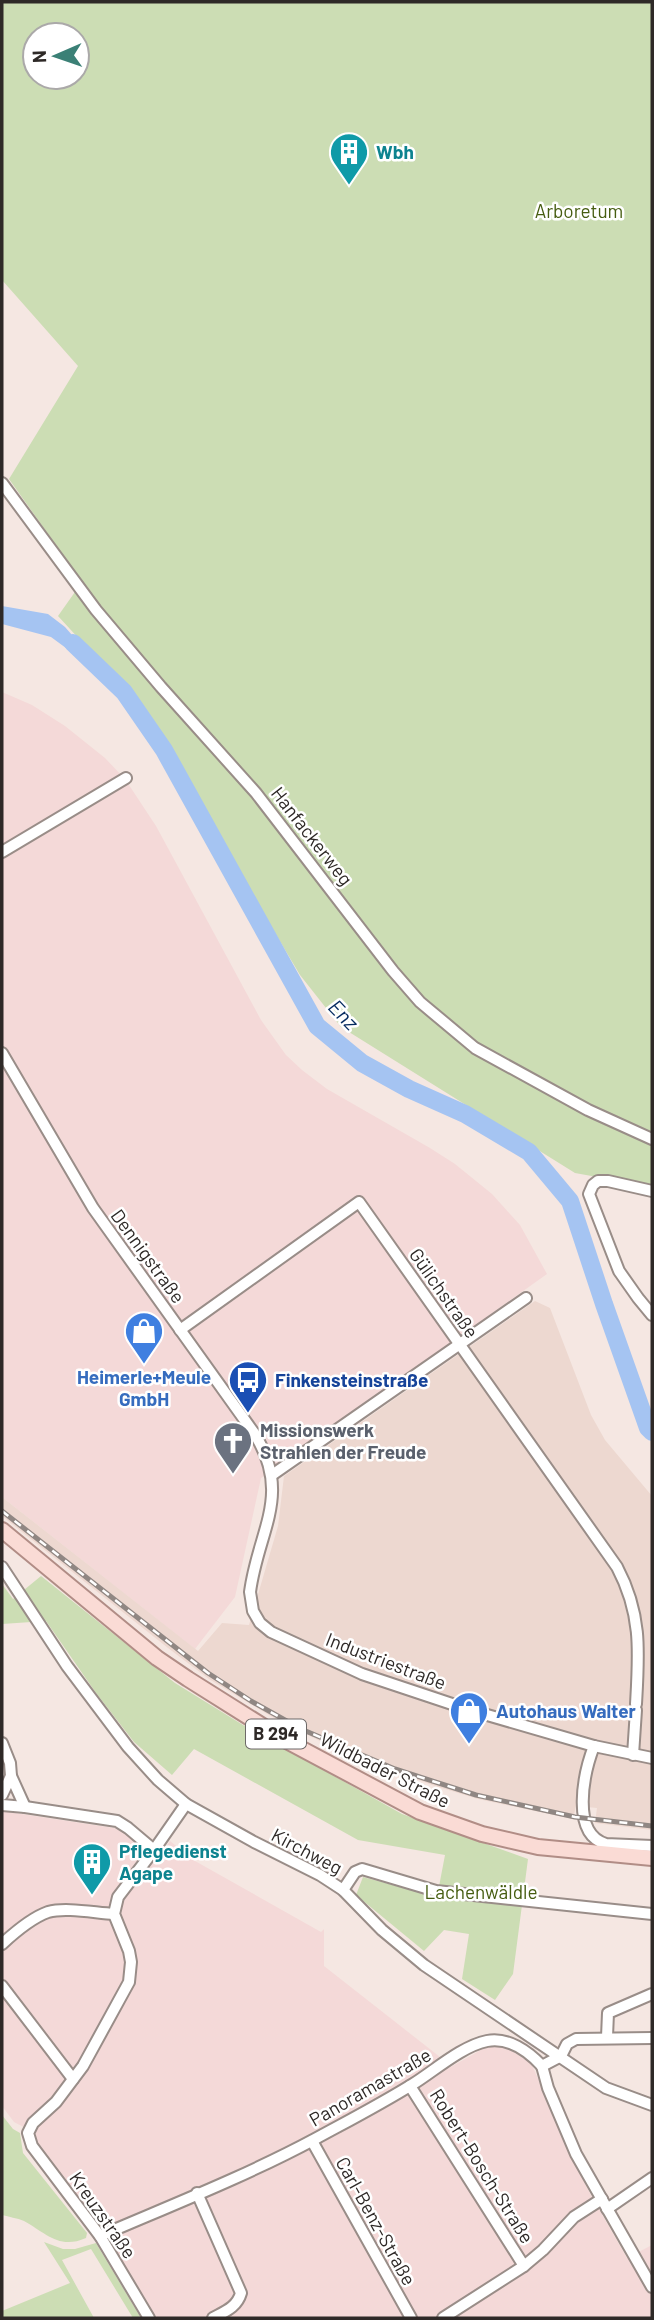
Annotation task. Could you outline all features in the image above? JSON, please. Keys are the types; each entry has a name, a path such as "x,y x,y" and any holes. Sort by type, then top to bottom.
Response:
{"main road":[{"name":"Wildbader Straße","path":"2,1530 148,1650 188,1679 285,1740 420,1812 482,1834 538,1847 652,1858"}],"street":[{"name":"Hanfackerweg","path":"2,483 96,610 256,793 393,971 420,1002 475,1048 588,1110 652,1139"},
{"path":"2,852 126,778"},
{"name":"Dennigstraße","path":"2,1053 93,1208 261,1444 272,1475"},
{"path":"652,1191 602,1181 593,1185 589,1194 620,1270 652,1315"},
{"name":"Gülichstraße","path":"180,1330 359,1202 617,1567 627,1586 636,1616 640,1645 633,1755"},
{"path":"272,1475 526,1298"},
{"name":"Industriestraße","path":"272,1475 269,1518 250,1592 253,1611 265,1627 279,1637 384,1682 594,1746 652,1758"},
{"name":"Kirchweg","path":"2,1567 67,1666 128,1747 158,1780 186,1804 320,1875 343,1890 382,1930 424,1965 606,2088 652,2105"},
{"path":"640,1645 652,1645"},
{"path":"2,1743 10,1763 11,1776 25,1807"},
{"path":"594,1746 583,1791 589,1832 599,1842 652,1846"},
{"path":"2,1796 11,1776"},
{"path":"2,1986 73,2079 83,2066 129,1982 129,1951 114,1914 118,1897 155,1850 186,1804"},
{"path":"2,1805 117,1821 155,1850"},
{"path":"343,1890 355,1872 362,1869 436,1891 652,1914"},
{"path":"2,1944 34,1919 49,1912 66,1910 114,1914"},
{"path":"607,2037 608,2013 652,1994"},
{"path":"652,2038 576,2039 568,2044 561,2056 542,2066 548,2088 576,2154 652,2287"},
{"name":"Panoramastraße","path":"100,2236 312,2141 410,2086 466,2049 484,2042 504,2040 542,2066"},
{"name":"Kreuzstraße","path":"73,2079 55,2102 33,2123 29,2133 32,2146 100,2236 149,2318"},
{"name":"Robert-Bosch-Straße","path":"410,2086 524,2266"},
{"name":"Carl-Benz-Straße","path":"312,2141 411,2318"},
{"path":"443,2318 524,2266 575,2217 652,2178"},
{"path":"197,2193 241,2293 232,2308 214,2318"}],"shaded area":[{"path":"2,692 32,705 65,726 105,758 125,779 156,826 261,1020 286,1055 327,1089 430,1148 492,1194 520,1225 547,1274 261,1478 235,1597 195,1649 2,1497"},
{"path":"535,1301 550,1308 591,1415 605,1440 652,1496 652,1830 595,1823 597,1808 576,1806 573,1819 478,1799 432,1785 334,1748 274,1718 209,1679 2,1516 2,1497 198,1651 222,1623 249,1625 278,1526 284,1476"},
{"path":"2,1811 114,1828 158,1858 170,1841 195,1861 321,1932 324,1929 324,1966 440,2057 449,2068 488,2046 507,2048 531,2063 587,2188 627,2258 652,2245 652,2318 157,2318 111,2242 37,2144 35,2133 14,2122 2,2106"}],"green space":[{"name":"Arboretum","path":"2,2 652,2 652,1187 575,1173 341,1027 300,975 163,744 128,692 58,616 82,582 9,479 78,366 2,280"},
{"name":"Lachenwäldle","path":"41,1576 175,1683 243,1725 402,1814 528,1859 513,1974 495,2000 462,1979 469,1934 444,1930 424,1951 356,1895 363,1877 437,1897 445,1855 358,1840 194,1749 172,1775 134,1742 46,1621 2,1624 2,1584 13,1599"},
{"path":"2,2115 13,2129 20,2133 23,2153 87,2233 86,2238 60,2241 24,2221 2,2215"},
{"path":"44,2242 63,2249 75,2249 96,2243 141,2318 133,2318 91,2249 62,2260 94,2318 2,2318 2,2311 70,2283"}],"water":[{"path":"2,606 48,614 65,627 92,658 85,662 51,637 2,624"}],"waterway":[{"name":"Enz","path":"73,643 124,692 164,750 317,1026 362,1063 409,1089 465,1114 529,1152 570,1201 648,1428 652,1432"}],"railway":[{"path":"2,1511 208,1673 301,1729 395,1769 476,1795 575,1817 652,1826"}],"place":[{"name":"Wbh","path":"349,186"},
{"name":"Heimerle+Meule GmbH","path":"144,1365"},
{"name":"Finkensteinstraße","path":"248,1414"},
{"name":"Missionswerk Strahlen der Freude","path":"233,1475"},
{"name":"Autohaus Walter","path":"469,1745"},
{"name":"Pflegedienst Agape","path":"92,1896"}]}
